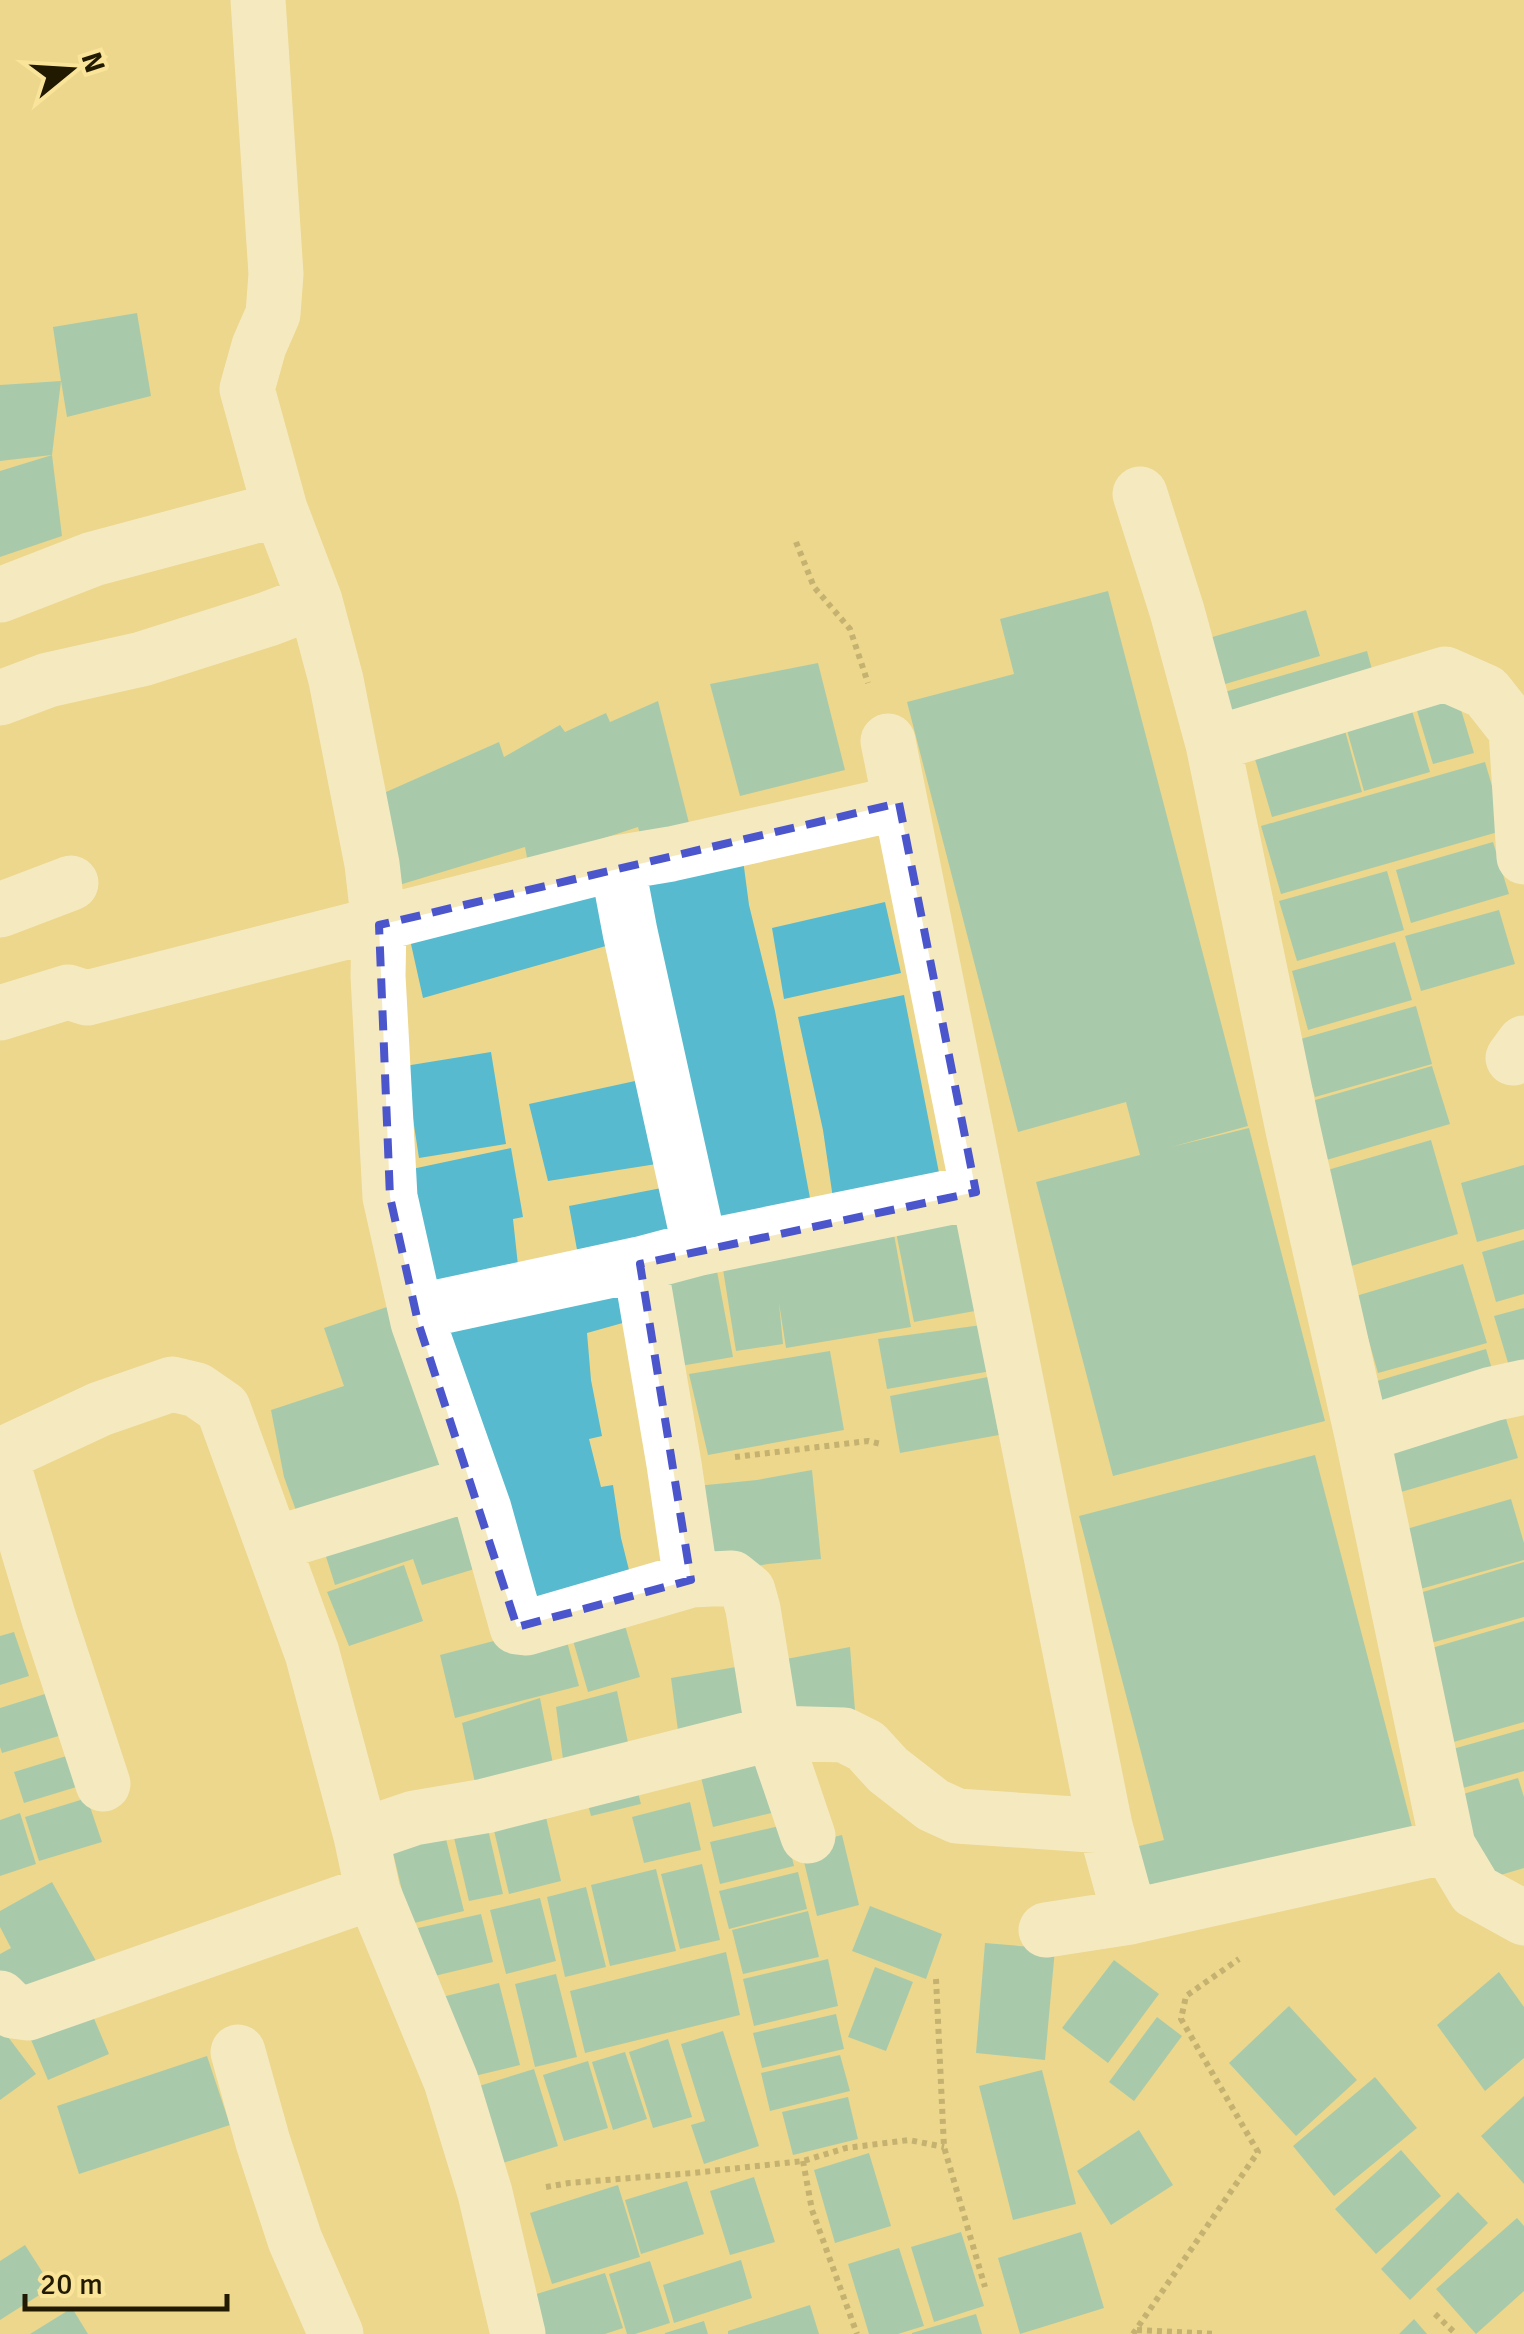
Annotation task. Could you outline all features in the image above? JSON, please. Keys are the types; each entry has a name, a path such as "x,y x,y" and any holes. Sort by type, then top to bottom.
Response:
{"street":[{"path":"258,0 276,274 274,314 259,346 247,389 280,510 315,600 336,680 372,864 379,925 378,976 390,1197 416,1312 484,1508 516,1627 526,1628 690,1580 732,1578 748,1591 773,1733 808,1836"},
{"path":"1140,494 1213,744 1448,1846 1475,1890 1524,1918"},
{"path":"0,594 93,559 280,510"},
{"path":"0,698 48,680 142,659 315,600"},
{"path":"1213,744 1445,674 1486,692 1516,730 1524,857"},
{"path":"888,741 1105,1826 1130,1917"},
{"path":"0,1013 68,992 87,998 616,864 900,803"},
{"path":"616,864 700,1248"},
{"path":"0,910 71,883"},
{"path":"416,1312 700,1248 976,1192"},
{"path":"640,1264 690,1580"},
{"path":"103,1784 0,1455 100,1409 172,1384 182,1385 223,1408 274,1544 312,1652 373,1892 451,2081 485,2194 518,2334"},
{"path":"1362,1435 1524,1387"},
{"path":"274,1544 473,1482"},
{"path":"361,1836 414,1818 485,1806 773,1733 844,1735 866,1746 888,1770 956,1816 1105,1826"},
{"path":"1046,1930 1130,1917 1448,1846"},
{"path":"0,1998 13,2011 28,2013 373,1892"},
{"path":"238,2052 296,2240 336,2334"}],"path":[{"path":"796,542 814,586 850,629"},
{"path":"674,1464 868,1441 881,1444"},
{"path":"1135,2332 1258,2152 1182,2019 1186,1996 1240,1959 1256,1956"},
{"path":"936,1979 944,2146 985,2287"},
{"path":"485,2194 803,2161 846,2148 909,2140 944,2146"},
{"path":"803,2161 812,2210 857,2334"},
{"path":"1435,2314 1456,2334"},
{"path":"1135,2332 1215,2334"}],"highlighted area":[{"path":"899,803 976,1192 640,1264 691,1580 517,1627 418,1322 390,1197 379,925"}],"building":[{"path":"137,313 151,396 67,417 53,327"},
{"path":"61,381 52,455 0,461 0,385"},
{"path":"52,455 62,536 0,557 0,471"},
{"path":"1108,591 1248,1126 1171,1147 1249,1128 1325,1421 1113,1476 1036,1182 1140,1155 1126,1102 1018,1132 907,702 1014,674 1000,619"},
{"path":"1306,610 1320,656 1215,687 1202,640"},
{"path":"1367,651 1377,688 1232,729 1221,693"},
{"path":"818,663 845,770 740,796 710,684"},
{"path":"1453,683 1474,753 1433,764 1412,694"},
{"path":"1408,697 1430,772 1364,791 1343,716"},
{"path":"658,701 689,823 642,842 638,827 528,863 525,847 399,885 377,796 499,742 504,757 560,725 565,732 606,713 610,722"},
{"path":"1341,716 1362,792 1272,817 1250,742"},
{"path":"1485,762 1505,830 1281,894 1261,826"},
{"path":"1493,842 1509,894 1411,923 1396,870"},
{"path":"742,852 749,905 775,1011 813,1214 705,1234 634,870"},
{"path":"1387,871 1404,930 1297,961 1279,901"},
{"path":"612,872 620,942 423,998 407,926"},
{"path":"885,902 901,973 784,999 772,928"},
{"path":"1499,910 1515,964 1421,991 1405,936"},
{"path":"1395,942 1412,1000 1308,1030 1292,971"},
{"path":"904,995 942,1188 835,1212 823,1130 798,1017"},
{"path":"1416,1006 1432,1064 1315,1097 1297,1040"},
{"path":"491,1052 506,1144 419,1158 405,1066"},
{"path":"1432,1066 1450,1124 1323,1161 1305,1103"},
{"path":"649,1078 663,1163 548,1181 529,1104"},
{"path":"1431,1140 1458,1234 1351,1266 1324,1171"},
{"path":"511,1148 523,1217 513,1219 520,1284 439,1305 412,1169"},
{"path":"1524,1165 1524,1229 1477,1242 1461,1183"},
{"path":"677,1185 689,1246 580,1266 569,1206"},
{"path":"969,1218 986,1309 914,1322 896,1232"},
{"path":"893,1229 911,1327 786,1348 779,1303 783,1344 736,1351 722,1263"},
{"path":"1524,1240 1524,1294 1496,1302 1482,1252"},
{"path":"714,1255 733,1357 663,1369 645,1268"},
{"path":"1463,1264 1487,1343 1378,1373 1356,1296"},
{"path":"634,1271 644,1317 587,1333 602,1436 589,1439 601,1487 613,1485 634,1590 543,1614 441,1317"},
{"path":"402,1302 458,1483 304,1533 284,1477 271,1410 344,1386 324,1328"},
{"path":"1524,1308 1524,1384 1515,1386 1494,1316"},
{"path":"989,1324 997,1370 887,1389 878,1339"},
{"path":"1486,1349 1498,1389 1388,1420 1377,1381"},
{"path":"830,1351 844,1430 708,1455 689,1374"},
{"path":"988,1377 999,1435 900,1453 890,1396"},
{"path":"1499,1396 1518,1458 1401,1492 1383,1430"},
{"path":"1315,1455 1416,1842 1151,1910 1135,1847 1164,1840 1079,1516"},
{"path":"812,1470 821,1559 702,1576 686,1487"},
{"path":"1511,1499 1524,1543 1524,1560 1406,1593 1389,1534"},
{"path":"471,1501 491,1564 422,1585 413,1559 335,1585 321,1541"},
{"path":"1524,1562 1524,1617 1420,1646 1406,1597"},
{"path":"404,1565 423,1621 349,1646 327,1592"},
{"path":"619,1605 640,1677 588,1692 567,1620"},
{"path":"1524,1621 1524,1722 1443,1745 1418,1652"},
{"path":"562,1623 579,1686 455,1718 440,1655"},
{"path":"14,1632 29,1676 0,1685 0,1636"},
{"path":"850,1647 855,1710 794,1719 786,1659"},
{"path":"748,1665 756,1719 679,1738 671,1678"},
{"path":"58,1690 72,1732 2,1753 0,1708"},
{"path":"617,1691 632,1761 565,1774 556,1707"},
{"path":"540,1698 556,1779 477,1792 462,1723"},
{"path":"1524,1729 1524,1771 1452,1791 1442,1752"},
{"path":"766,1753 780,1811 713,1827 699,1769"},
{"path":"73,1754 83,1785 24,1803 14,1772"},
{"path":"633,1773 641,1804 591,1816 583,1785"},
{"path":"1518,1778 1524,1797 1524,1868 1477,1882 1453,1797"},
{"path":"87,1798 102,1842 39,1861 25,1817"},
{"path":"690,1802 701,1850 644,1863 632,1817"},
{"path":"544,1809 561,1881 509,1894 492,1822"},
{"path":"484,1812 503,1894 469,1901 450,1821"},
{"path":"20,1813 36,1864 0,1876 0,1820"},
{"path":"442,1823 464,1911 410,1924 389,1836"},
{"path":"784,1825 794,1866 720,1884 710,1842"},
{"path":"842,1835 859,1905 817,1916 800,1845"},
{"path":"702,1864 720,1940 680,1949 661,1874"},
{"path":"656,1869 676,1951 610,1966 591,1885"},
{"path":"798,1872 807,1909 729,1929 719,1891"},
{"path":"52,1882 101,1970 11,1995 0,1975 0,1954 11,1948 0,1927 0,1911"},
{"path":"586,1887 606,1967 565,1977 547,1897"},
{"path":"540,1898 556,1961 506,1974 490,1910"},
{"path":"870,1906 942,1934 926,1979 852,1951"},
{"path":"808,1911 819,1957 743,1974 732,1930"},
{"path":"481,1914 493,1962 430,1977 418,1928"},
{"path":"985,1943 1055,1949 1045,2060 976,2053"},
{"path":"726,1952 740,2015 585,2053 570,1991"},
{"path":"828,1959 838,2006 754,2026 743,1979"},
{"path":"1114,1960 1159,1994 1108,2063 1062,2028"},
{"path":"875,1967 913,1982 886,2051 848,2037"},
{"path":"1499,1972 1524,2007 1524,2058 1485,2091 1437,2025"},
{"path":"556,1974 577,2057 535,2067 515,1984"},
{"path":"499,1983 520,2065 462,2079 442,1997"},
{"path":"1289,2006 1357,2080 1296,2136 1229,2063"},
{"path":"90,2009 109,2054 48,2080 29,2035"},
{"path":"836,2014 844,2049 762,2068 753,2033"},
{"path":"1157,2017 1182,2036 1134,2101 1109,2082"},
{"path":"0,2031 36,2074 0,2100"},
{"path":"723,2031 759,2146 704,2164 691,2125 705,2121 681,2044"},
{"path":"668,2039 692,2117 653,2128 629,2052"},
{"path":"625,2052 647,2119 613,2130 592,2062"},
{"path":"840,2055 850,2091 770,2111 761,2073"},
{"path":"207,2056 230,2125 79,2174 57,2106"},
{"path":"588,2061 608,2128 564,2141 543,2075"},
{"path":"534,2069 558,2146 490,2167 466,2090"},
{"path":"1042,2070 1076,2204 1013,2220 979,2086"},
{"path":"1375,2077 1417,2128 1334,2196 1293,2146"},
{"path":"1524,2096 1524,2184 1481,2136"},
{"path":"848,2097 858,2139 793,2155 782,2112"},
{"path":"1139,2130 1173,2185 1111,2225 1077,2171"},
{"path":"1401,2150 1441,2196 1376,2254 1335,2209"},
{"path":"869,2153 891,2226 835,2243 814,2170"},
{"path":"754,2177 775,2242 730,2255 710,2191"},
{"path":"687,2181 704,2234 641,2254 625,2200"},
{"path":"618,2185 640,2257 552,2284 530,2213"},
{"path":"1458,2192 1488,2223 1410,2300 1381,2269"},
{"path":"1517,2218 1524,2226 1524,2291 1476,2334 1436,2289"},
{"path":"961,2232 984,2306 934,2322 911,2247"},
{"path":"1081,2232 1104,2308 1020,2334 998,2258"},
{"path":"25,2245 52,2287 0,2320 0,2261"},
{"path":"899,2248 924,2326 898,2334 869,2334 848,2264"},
{"path":"741,2260 752,2298 674,2323 663,2285"},
{"path":"650,2261 670,2323 627,2334 609,2274"},
{"path":"605,2273 623,2328 605,2334 543,2334 530,2296"},
{"path":"810,2305 819,2334 728,2334 728,2331"},
{"path":"72,2308 88,2334 30,2334"},
{"path":"976,2314 982,2334 912,2334 912,2333"},
{"path":"1414,2319 1427,2334 1399,2334"},
{"path":"704,2321 708,2334 665,2334 665,2333"}]}
